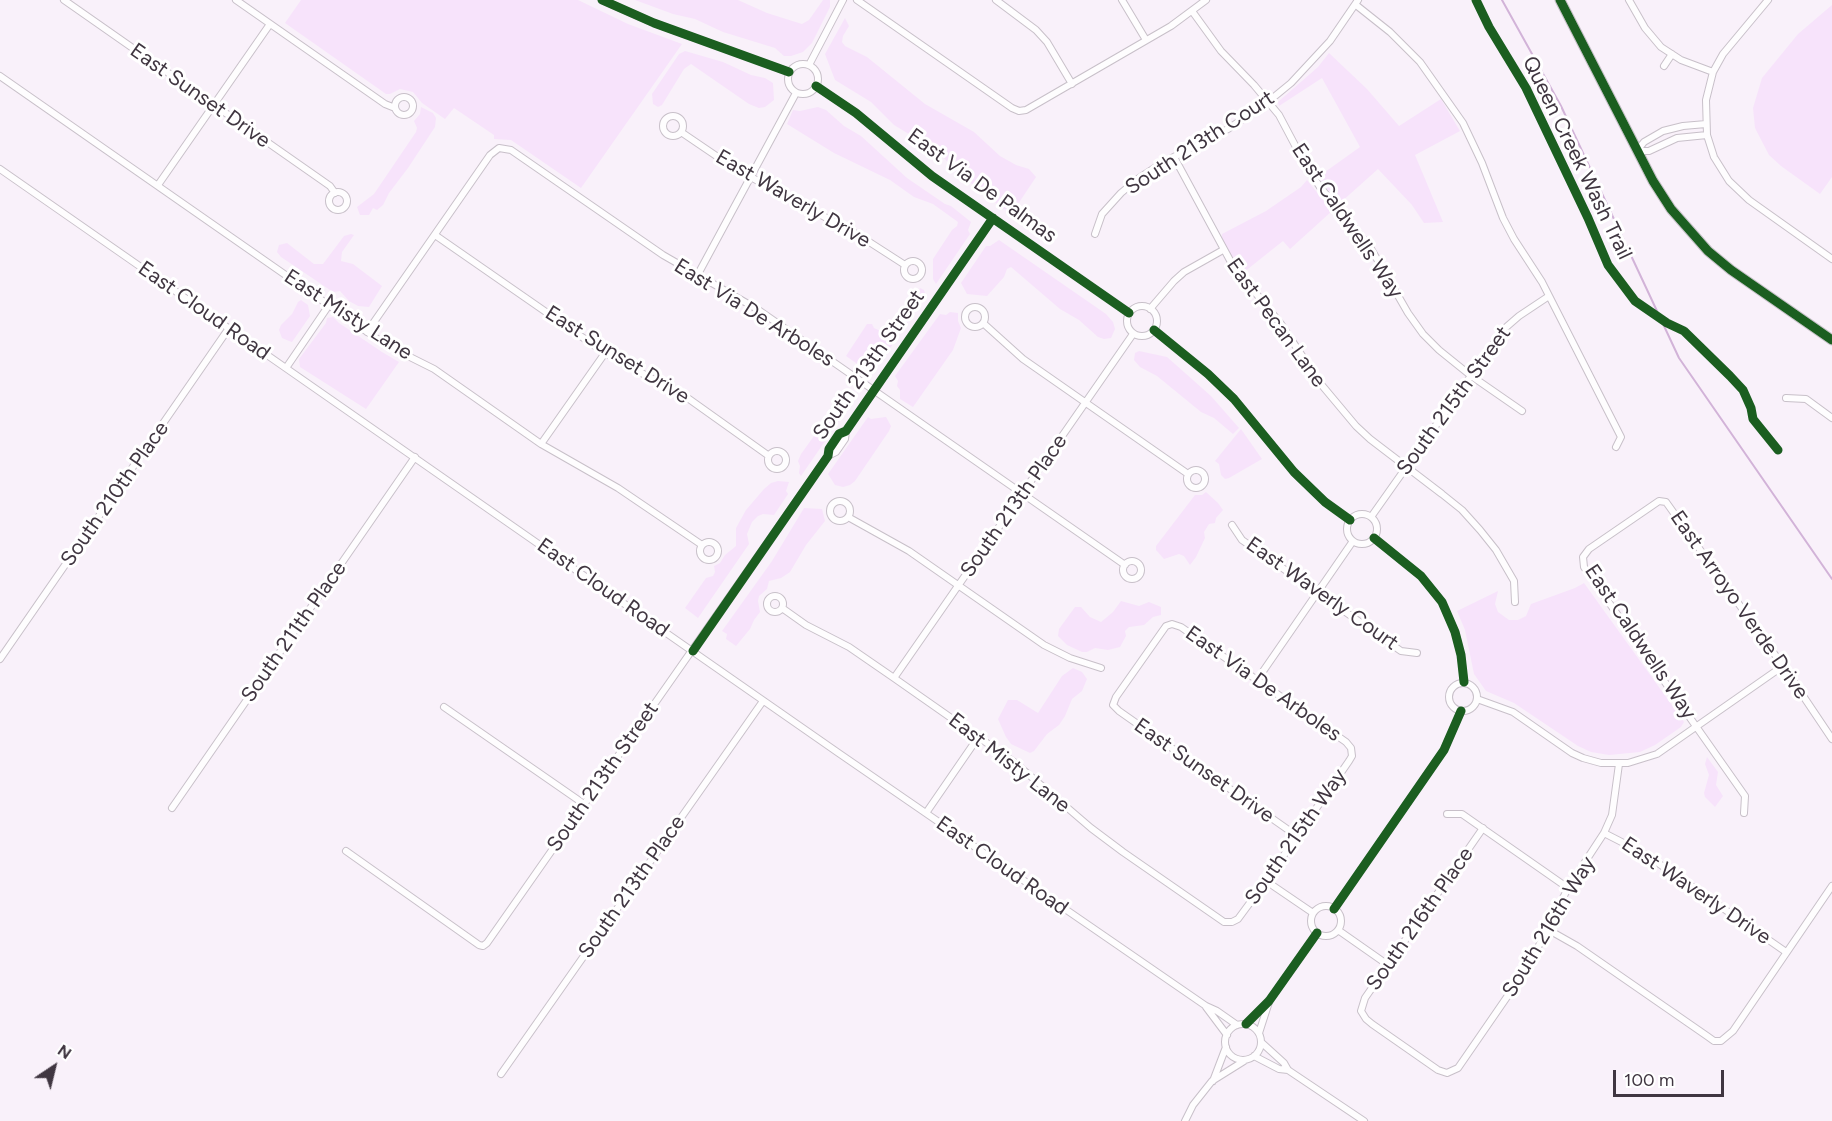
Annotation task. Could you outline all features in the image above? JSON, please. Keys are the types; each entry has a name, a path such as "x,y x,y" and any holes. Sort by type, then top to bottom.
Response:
{"street":[{"name":"East Sunset Drive","path":"64,0 330,186 336,193"},
{"path":"236,0 384,104 395,108"},
{"path":"602,0 654,23 789,72"},
{"path":"810,65 843,0"},
{"path":"858,0 1019,111 1026,110 1072,84 1146,40 1206,0"},
{"path":"996,0 1036,30 1047,42 1072,84"},
{"path":"1122,0 1146,40"},
{"path":"1560,0 1637,151 1671,210 1708,251 1731,270 1832,340"},
{"path":"1629,0 1645,28 1661,47 1681,60 1713,72"},
{"path":"1763,1 1723,54 1713,72 1706,100 1707,135 1714,158 1729,181 1749,200 1832,258"},
{"path":"1357,2 1406,46 1420,62 1445,96 1474,144 1503,218 1550,296 1621,437 1616,447"},
{"name":"South 213th Court","path":"1095,234 1102,214 1111,202 1138,178 1228,129 1269,101 1309,65 1330,41 1357,2"},
{"name":"East Caldwells Way","path":"1192,11 1221,51 1269,101 1320,188 1370,247 1408,313 1423,334 1470,375 1522,411"},
{"path":"158,185 270,24"},
{"path":"1664,66 1672,54"},
{"path":"796,65 810,65 817,72 814,90 805,94 796,93 788,84 789,72 796,65"},
{"name":"East Misty Lane","path":"0,76 367,332 397,352 434,369 541,444 618,488 702,545"},
{"name":"East Via De Palmas","path":"816,86 856,113 932,176 1129,313"},
{"path":"697,276 796,93"},
{"path":"1637,151 1644,142 1663,131 1706,124"},
{"name":"East Waverly Drive","path":"681,132 750,177 860,236 905,265"},
{"path":"1637,151 1649,151 1677,138 1707,135"},
{"name":"East Via De Arboles","path":"435,235 490,155 499,148 511,150 663,255 757,309 1125,565"},
{"name":"East Pecan Lane","path":"1174,158 1223,250 1255,295 1281,324 1336,404 1370,439 1462,510 1496,550 1514,581 1515,602"},
{"name":"East Cloud Road","path":"0,169 926,813 1206,1006 1237,1024"},
{"name":"South 213th Street","path":"346,851 479,945 483,946 487,943 828,456 836,452 845,439 846,431 993,219"},
{"name":"East Sunset Drive","path":"435,235 605,353 689,399 769,456"},
{"path":"367,332 435,235"},
{"path":"1150,309 1179,276 1223,250"},
{"name":"South 215th Street","path":"1371,518 1504,329 1519,316 1550,296"},
{"path":"286,368 329,305"},
{"path":"1136,307 1150,309 1157,321 1154,330 1147,336 1133,334 1127,324 1129,313 1136,307"},
{"path":"983,323 1023,359 1188,474"},
{"name":"South 210th Place","path":"0,659 229,328"},
{"path":"1154,330 1208,374 1241,407 1294,472 1325,502 1350,520"},
{"name":"South 213th Place","path":"894,678 1133,334"},
{"path":"541,444 605,353"},
{"path":"1786,398 1806,399 1832,418"},
{"name":"South 211th Place","path":"172,808 415,457"},
{"name":"East Caldwells Way","path":"1666,502 1659,501 1589,549 1583,557 1584,567 1745,796 1744,813"},
{"name":"East Arroyo Verde Drive","path":"1666,502 1832,739"},
{"path":"1362,514 1371,518 1376,525 1374,538 1370,542 1361,544 1353,541 1347,529 1350,520 1362,514"},
{"path":"848,517 909,551 1044,645 1070,658 1101,668"},
{"name":"East Waverly Court","path":"1232,525 1242,540 1401,651 1417,653"},
{"path":"1374,538 1421,576 1442,602 1455,632 1461,655 1464,682 1475,690 1477,699 1469,710 1461,711 1452,707 1448,695 1452,687 1464,682"},
{"path":"1257,680 1353,541"},
{"name":"East Misty Lane","path":"782,608 806,625 849,647 979,736 1123,852 1224,922 1232,922"},
{"name":"East Via De Arboles","path":"1113,705 1116,697 1166,626 1173,624 1181,627 1346,742 1351,748"},
{"path":"1477,699 1513,712 1572,753 1601,763 1619,764 1636,762 1657,754 1783,666"},
{"name":"South 213th Place","path":"501,1074 764,700"},
{"name":"East Sunset Drive","path":"1113,705 1297,836"},
{"path":"444,707 584,804"},
{"path":"1334,909 1444,750 1461,711"},
{"path":"926,813 979,736"},
{"name":"South 215th Way","path":"1232,922 1238,919 1266,881 1349,761 1352,756 1351,748"},
{"name":"South 216th Way","path":"1361,1011 1372,1024 1438,1070 1447,1074 1458,1068 1529,965 1568,888 1604,833 1612,814 1619,764"},
{"path":"1448,814 1462,814 1568,888"},
{"name":"South 216th Place","path":"1361,1011 1365,998 1483,828"},
{"name":"East Waverly Drive","path":"1604,833 1645,854 1786,952"},
{"path":"1266,881 1314,913"},
{"path":"1547,929 1577,946 1714,1041 1721,1041 1733,1031 1832,886"},
{"path":"1321,908 1334,909 1341,921 1338,930 1326,936 1317,933 1311,922 1314,913 1321,908"},
{"path":"1338,930 1388,965"},
{"path":"1246,1024 1269,1001 1317,933"},
{"path":"1259,1033 1269,1001"},
{"name":"East Cloud Road","path":"1206,1006 1227,1035"},
{"path":"1185,1121 1193,1105 1212,1081 1226,1047 1227,1035 1237,1024 1246,1024 1254,1027 1262,1043 1284,1063 1288,1070 1364,1121"},
{"path":"1212,1081 1258,1053 1262,1043"},
{"path":"1226,1047 1236,1058 1245,1060"},
{"path":"1254,1056 1279,1069 1288,1070"}],"shaded area":[{"path":"301,0 578,0 628,24 682,44 581,188 511,140 494,139 494,135 454,108 445,119 422,103 413,92 400,89 386,94 285,23"},
{"path":"635,0 738,0 767,13 802,24 809,20 823,0 830,0 830,7 812,43 803,52 784,56 775,48"},
{"path":"1832,5 1832,177 1820,194 1769,155 1755,128 1753,108 1762,78 1798,34"},
{"path":"845,18 849,26 843,36 842,42 845,46 867,57 925,104 974,132 1000,156 1029,169 1036,177 1016,207 1011,211 1001,208 986,193 957,174 945,159 894,125 871,102 835,80 825,54"},
{"path":"685,51 765,78 773,83 774,100 765,107 759,108 749,104 691,64 684,69 662,105 658,107 653,104 652,94 679,54"},
{"path":"1329,53 1367,89 1399,126 1441,99 1460,131 1415,155 1443,222 1424,223 1412,205 1378,169 1340,203 1322,183 1318,177 1360,147 1322,78 1279,106 1278,102 1318,67"},
{"path":"421,107 433,113 436,118 435,127 383,205 377,210 373,208 369,215 360,215 357,207 374,194 416,132 414,121 420,114"},
{"path":"818,107 826,110 844,126 861,136 907,178 951,206 971,222 968,230 970,234 936,284 933,279 933,259 958,222 933,204 914,197 890,180 834,153 787,124 793,110 800,111"},
{"path":"1307,180 1332,211 1290,249 1283,241 1244,272 1234,261 1222,234 1266,211 1301,187"},
{"path":"354,235 342,252 341,261 353,264 382,286 369,307 358,306 349,301 340,291 330,290 277,252 279,245 287,243 314,264 323,264 344,236"},
{"path":"999,240 1106,314 1113,322 1115,329 1111,338 1098,337 1079,320 1060,309 1011,267 1007,269 1004,277 987,296 967,294 961,283 986,246"},
{"path":"920,288 924,290 926,296 879,364 870,369 863,368 846,356 867,324 872,324 874,328 887,334 891,333 910,303 916,298"},
{"path":"301,300 308,305 310,316 292,342 282,338 279,330"},
{"path":"950,312 958,313 961,328 953,350 913,407 900,399 900,390 895,376 940,314 946,315"},
{"path":"333,317 399,362 366,409 300,367 299,359 326,323 327,318"},
{"path":"1139,351 1167,357 1211,396 1239,428 1233,434 1214,418 1201,412 1157,376 1140,367 1134,360 1135,353"},
{"path":"851,390 855,396 848,403 850,405 801,476 798,461 801,454 845,393"},
{"path":"868,417 871,419 886,417 891,426 889,431 855,481 843,487 835,485 828,474"},
{"path":"1241,429 1262,459 1225,479 1221,475 1219,464 1215,461"},
{"path":"778,481 789,482 786,491 788,494 774,515 763,514 752,522 747,534 749,544 698,618 685,608 706,578 713,576 714,566 720,563 725,555 736,546 736,528 746,510 764,489"},
{"path":"1206,492 1223,510 1215,523 1209,524 1204,532 1205,538 1196,557 1190,565 1184,556 1179,554 1164,559 1156,550 1156,546 1195,495 1202,495"},
{"path":"804,508 822,509 825,521 806,545 790,572 781,578 769,581 767,589 759,596 760,612 736,646 726,639 727,634 722,631 772,561"},
{"path":"1584,583 1684,722 1681,727 1655,745 1640,752 1609,755 1591,752 1578,746 1514,703 1486,691 1474,674 1465,630 1457,611 1498,591 1495,604 1498,612 1509,620 1518,620 1526,616 1531,604"},
{"path":"1121,601 1139,606 1149,602 1161,607 1161,615 1153,617 1144,625 1129,627 1125,631 1126,636 1120,647 1108,650 1095,648 1082,652 1067,645 1058,636 1059,629 1075,607 1081,607 1090,617 1101,622"},
{"path":"1073,668 1082,672 1087,679 1082,691 1072,699 1059,725 1047,734 1030,753 1011,744 998,719 1008,700 1017,700 1038,713 1062,676"},
{"path":"1707,757 1718,772 1716,785 1723,796 1715,807 1704,793 1709,775 1705,764"}],"waterway":[{"path":"1502,0 1561,106 1679,358 1832,579"}],"cycle path":[{"path":"602,0 654,23 789,72"},
{"name":"Queen Creek Wash Trail","path":"1476,0 1489,27 1526,88 1608,265 1635,301 1667,323 1684,331 1743,390 1753,419 1778,450"},
{"path":"1560,0 1653,181 1671,209 1708,251 1731,270 1832,340"},
{"path":"816,86 856,113 932,176 1129,313"},
{"path":"693,651 828,456 829,449 839,434 846,431 993,218"},
{"path":"1154,330 1208,374 1234,399 1294,472 1325,502 1350,520"},
{"path":"1374,538 1421,576 1442,602 1455,632 1461,655 1464,682"},
{"path":"1334,909 1444,750 1461,711"},
{"path":"1246,1024 1269,1001 1317,933"}]}
